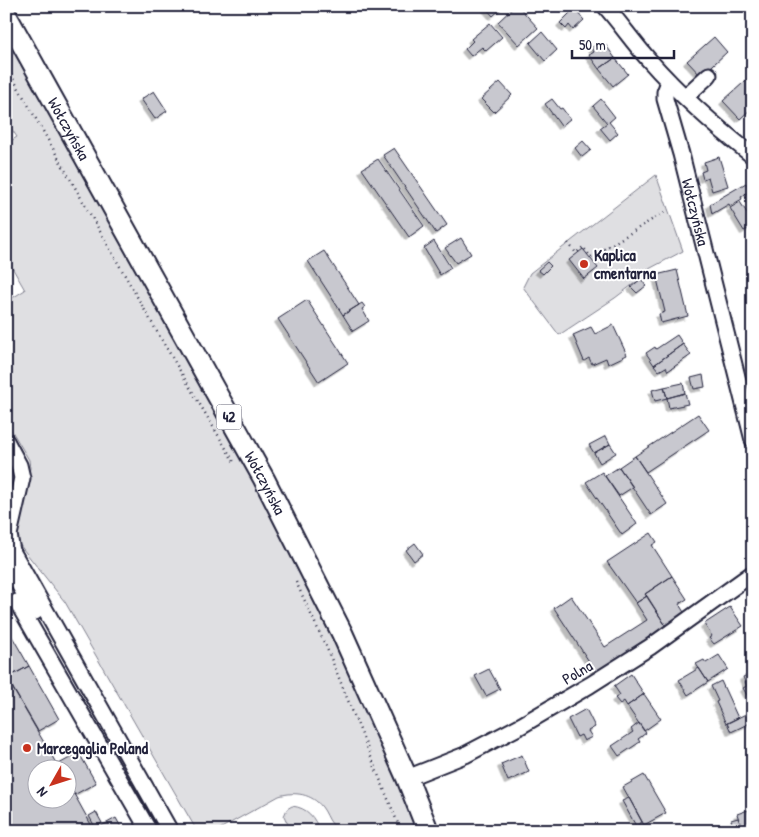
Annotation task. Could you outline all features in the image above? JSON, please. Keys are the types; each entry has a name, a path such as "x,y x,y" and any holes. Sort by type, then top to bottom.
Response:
{"main road":[{"name":"Wołczyńska","path":"6,15 264,479 342,632 407,778 428,831"}],"street":[{"path":"605,6 669,82 732,140 753,155"},
{"path":"685,97 709,75"},
{"name":"Wołczyńska","path":"669,82 665,92 665,99 753,440"},
{"path":"6,441 19,465 22,478 9,535 12,550 170,831"},
{"path":"6,562 160,831"},
{"name":"Polna","path":"407,778 465,754 522,725 590,685 650,647 753,573"},
{"path":"6,583 149,831"}],"path":[{"path":"6,66 238,470"},
{"path":"6,127 11,134 6,138"},
{"path":"568,243 576,253 583,247 591,257 668,210"},
{"path":"293,575 328,651 400,831"}],"shaded area":[{"path":"6,35 259,485 360,687 417,831 342,831 332,824 322,807 313,799 308,796 291,794 279,796 216,831 197,831 65,602 15,539 30,468 29,460 6,421 6,302 25,290 6,257 6,144 17,137 6,121"},
{"path":"656,175 683,251 649,269 640,279 615,298 559,335 523,287 530,273"},
{"path":"292,806 298,807 310,814 320,831 291,831 284,816 287,809"}],"building":[{"path":"486,6 504,6 493,16"},
{"path":"515,6 518,6 538,28 519,45 498,22"},
{"path":"574,9 584,20 573,30 569,25 566,29 560,23"},
{"path":"490,23 502,37 486,51 482,47 471,56 465,49 473,41 471,39"},
{"path":"542,32 557,50 545,61 530,43"},
{"path":"714,37 727,52 701,76 687,61"},
{"path":"597,43 600,47 605,44 615,58 599,69 589,55 594,52 591,48"},
{"path":"615,58 628,74 613,86 599,69"},
{"path":"753,74 753,107 740,119 723,101"},
{"path":"500,82 512,95 494,112 481,99"},
{"path":"154,91 167,111 155,119 141,99"},
{"path":"552,99 570,119 561,126 545,104"},
{"path":"601,99 615,117 609,122 618,133 610,140 600,128 607,123 593,106"},
{"path":"583,141 591,150 582,157 575,148"},
{"path":"394,148 447,225 436,233 383,155"},
{"path":"719,157 728,186 712,191 708,177 703,179 701,172 706,170 704,162"},
{"path":"378,159 424,226 409,237 362,169"},
{"path":"746,183 750,191 741,197 742,199 712,214 710,204"},
{"path":"740,202 753,222 753,226 744,231 730,208"},
{"path":"461,238 471,254 456,263 445,248"},
{"path":"434,241 451,268 440,275 424,248"},
{"name":"Kaplica cmentarna","path":"583,249 598,268 584,279 569,260"},
{"path":"324,251 359,305 343,315 308,261"},
{"path":"547,262 551,266 543,274 538,270"},
{"path":"677,270 688,316 661,323 659,314 665,312 656,275"},
{"path":"641,279 646,286 637,293 631,287"},
{"path":"307,300 348,363 319,382 278,319"},
{"path":"362,303 365,307 362,309 369,321 353,331 343,315"},
{"path":"613,325 627,355 608,364 606,358 592,364 589,358 584,361 573,335 591,327 595,334"},
{"path":"677,335 683,344 654,365 646,353 655,347 656,349"},
{"path":"683,344 691,355 668,371 666,367 659,371 654,365"},
{"path":"703,375 705,387 694,389 691,378"},
{"path":"683,383 685,393 667,398 664,387"},
{"path":"664,387 667,398 655,401 652,390"},
{"path":"685,393 688,404 669,408 667,398"},
{"path":"698,414 709,430 646,472 635,456"},
{"path":"606,436 610,444 594,453 589,445"},
{"path":"610,444 616,453 600,463 594,453"},
{"path":"635,456 667,504 651,515 619,467"},
{"path":"619,467 633,487 619,496 605,476"},
{"path":"602,472 637,524 622,535 586,482"},
{"path":"651,533 657,542 652,545 672,576 645,594 647,596 636,603 607,562"},
{"path":"415,543 423,554 414,561 406,550"},
{"path":"672,576 687,599 679,604 685,614 666,626 645,594"},
{"path":"571,596 605,647 647,620 636,603 647,596 666,626 596,672 554,608"},
{"path":"730,607 743,626 714,644 709,638 712,636 704,624"},
{"path":"6,626 29,666 7,678 6,677"},
{"path":"719,655 728,669 708,682 696,664 704,660 706,663"},
{"path":"29,666 59,719 38,731 7,678"},
{"path":"699,668 708,682 688,695 679,680"},
{"path":"489,669 500,689 486,696 475,676"},
{"path":"753,672 753,697 751,693 747,695 743,688 747,686 743,677"},
{"path":"631,674 644,694 627,706 624,701 620,704 615,698 620,695 614,686"},
{"name":"Marcegaglia Poland","path":"6,677 54,760 28,760 28,810 78,810 78,801 94,830 116,818 123,831 6,831"},
{"path":"721,681 738,718 726,724 711,686"},
{"path":"644,694 661,719 644,731 627,706"},
{"path":"586,709 595,727 588,731 592,737 584,741 581,735 577,737 568,719"},
{"path":"748,713 752,722 731,732 727,723"},
{"path":"639,723 646,733 638,739 640,742 619,756 612,746 633,732 631,729"},
{"path":"79,753 96,783 78,793 78,760 66,760"},
{"path":"522,755 529,772 508,781 501,764"},
{"path":"644,775 666,813 644,825 623,787"},
{"path":"629,798 642,822 636,826 622,801"},
{"path":"748,810 753,828 743,831 737,814"},
{"path":"96,812 102,823 95,827 89,816"},
{"path":"738,818 743,831 735,831 731,820"}],"place":[{"name":"Kaplica cmentarna","path":"584,264"},
{"name":"Marcegaglia Poland","path":"27,748"}]}
